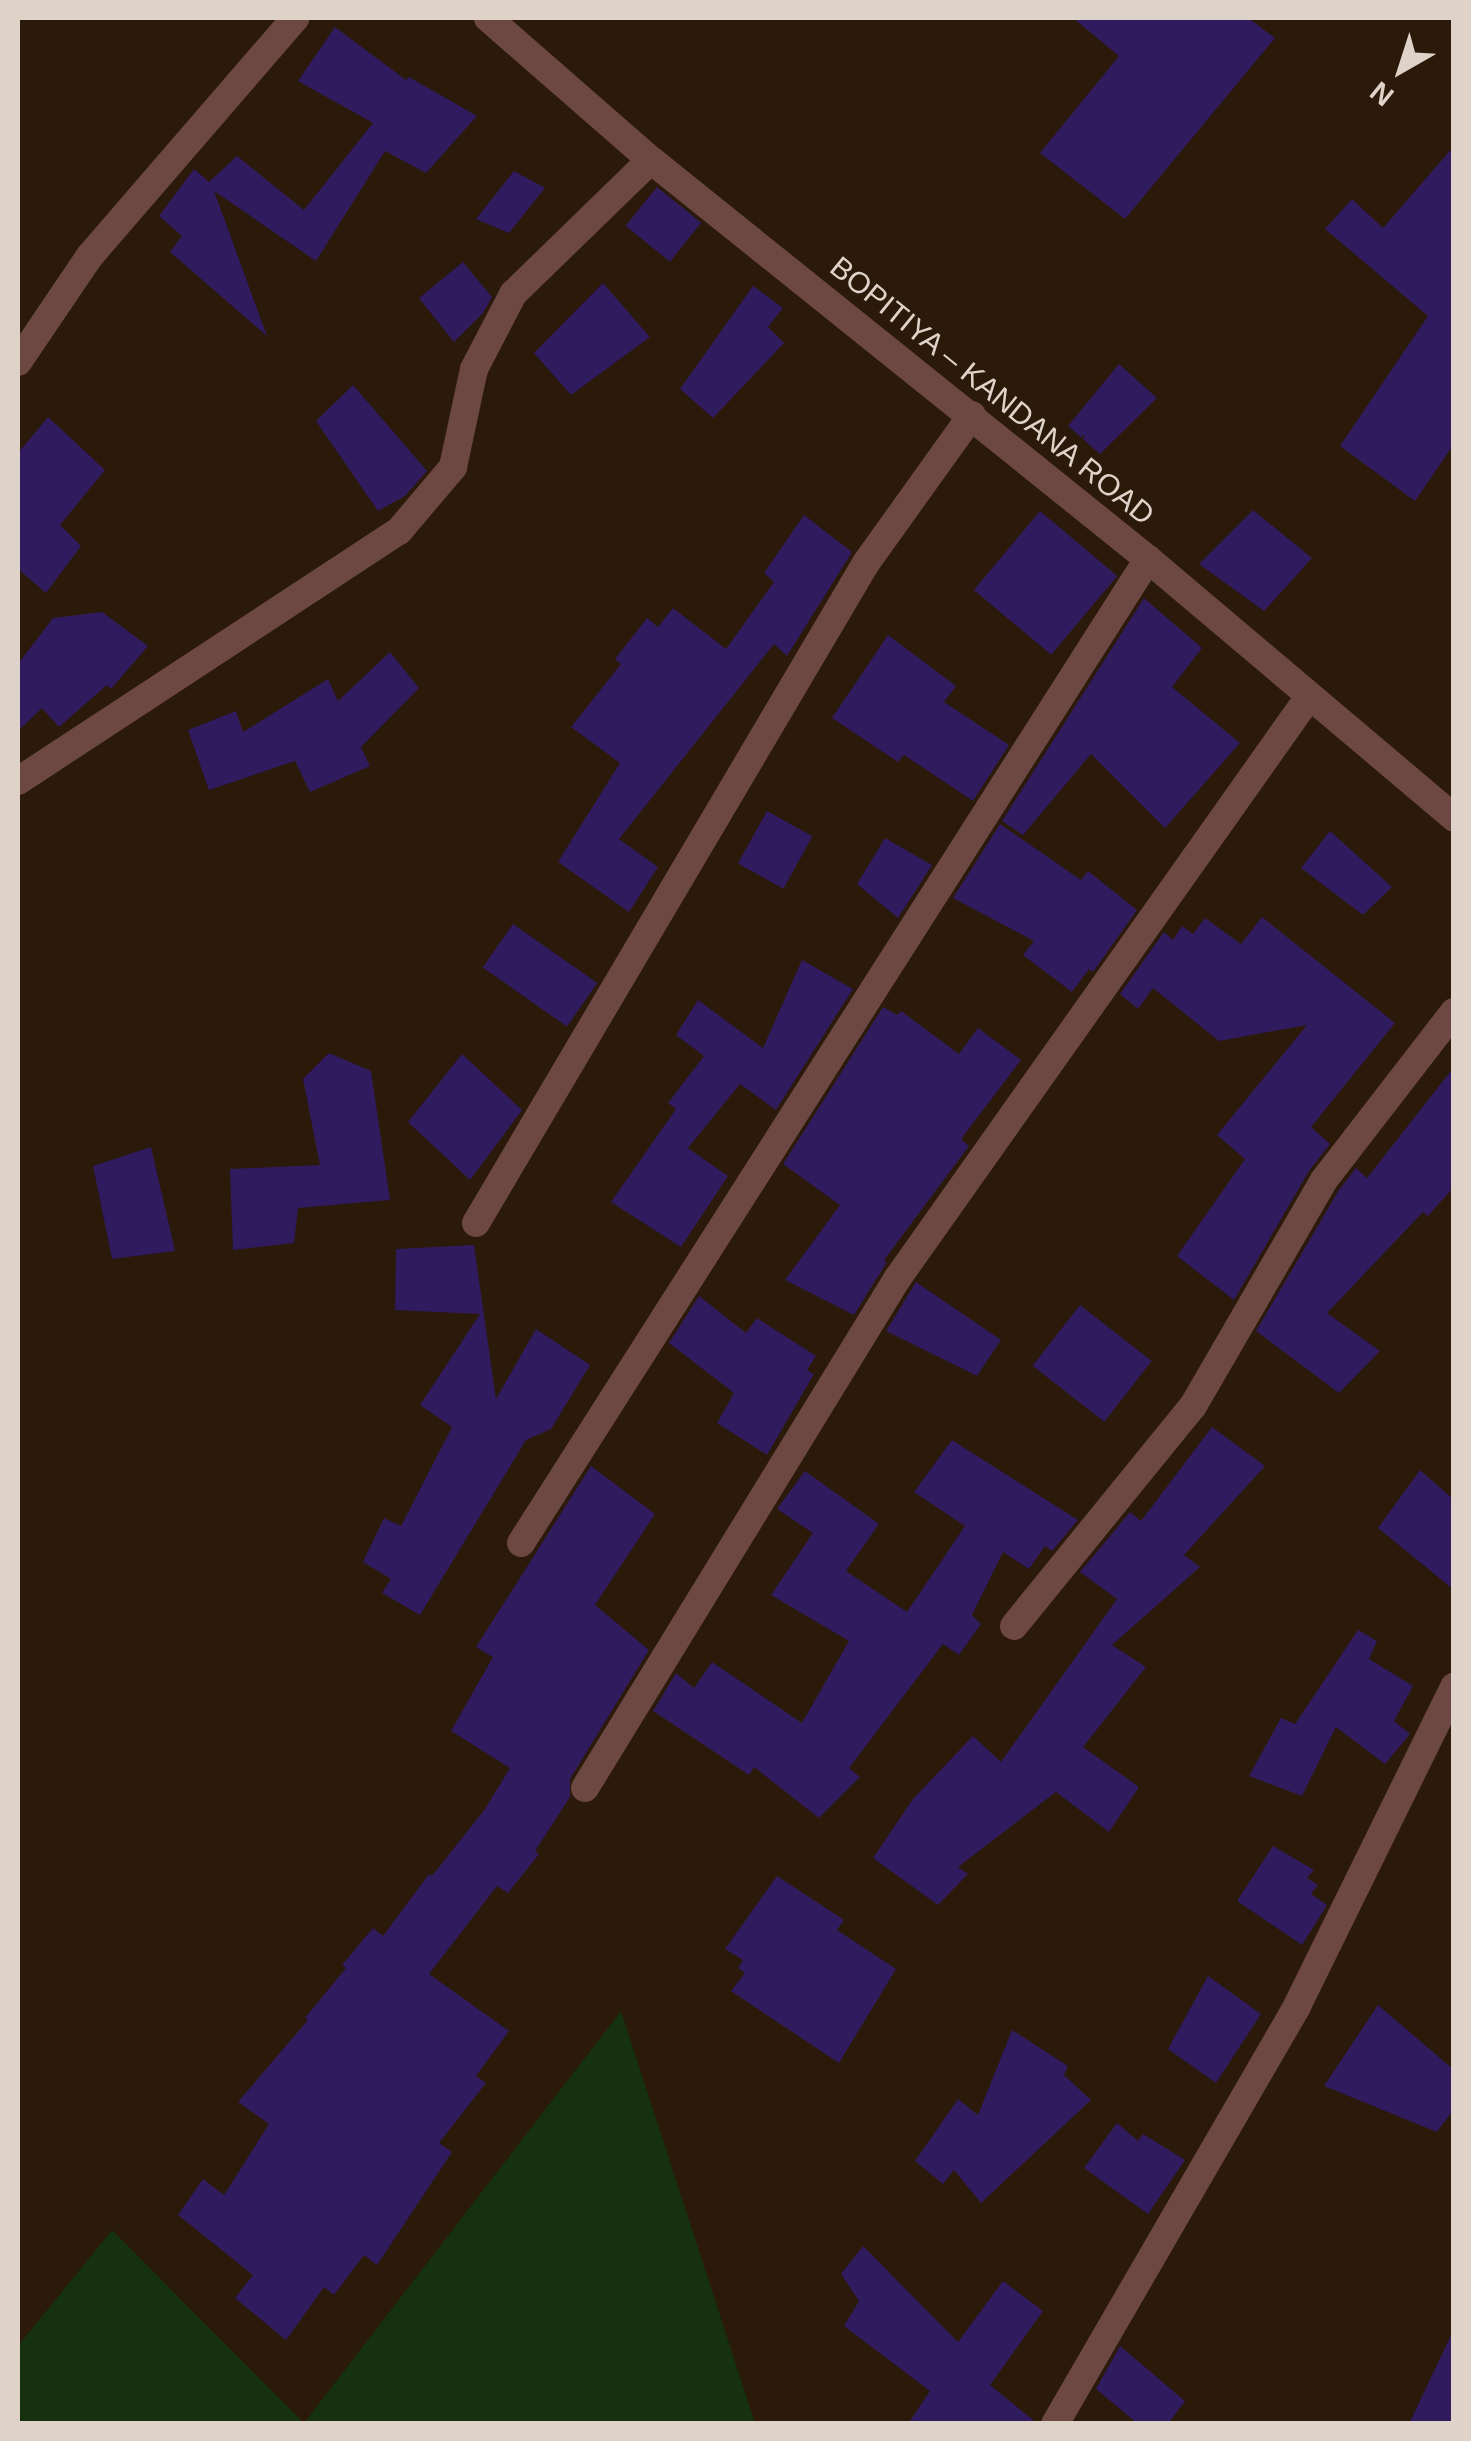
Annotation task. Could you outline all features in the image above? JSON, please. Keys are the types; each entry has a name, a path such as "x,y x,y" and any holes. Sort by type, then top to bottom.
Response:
{"street":[{"path":"18,362 89,257 295,18"},
{"name":"BOPITIYA – KANDANA ROAD","path":"488,18 651,160 1148,559 1454,818"},
{"path":"18,781 398,531 453,467 474,369 514,294 651,160"},
{"path":"476,1222 866,563 972,415"},
{"path":"522,1543 1148,559"},
{"path":"584,1788 898,1278 1308,698"},
{"path":"1014,1626 1193,1406 1324,1180 1454,1012"},
{"path":"1055,2424 1297,2006 1454,1687"}],"green space":[{"path":"621,2011 755,2423 304,2423"},
{"path":"112,2230 304,2423 18,2423 18,2346"}],"building":[{"path":"1073,18 1248,18 1275,38 1125,219 1040,153 1119,56"},
{"path":"335,27 406,80 409,77 477,116 426,173 385,151 316,261 214,191 267,336 170,252 182,236 159,216 194,169 209,182 237,156 304,210 373,123 298,81"},
{"path":"1454,146 1454,444 1415,501 1340,446 1428,316 1325,229 1352,199 1383,228"},
{"path":"514,171 545,188 509,233 476,219"},
{"path":"657,187 701,223 670,262 626,226"},
{"path":"463,262 492,297 483,313 454,342 419,298"},
{"path":"603,283 650,337 571,395 534,353"},
{"path":"753,286 783,308 768,327 784,343 713,418 680,389"},
{"path":"1119,364 1157,398 1100,454 1068,426"},
{"path":"353,385 427,471 405,496 378,511 316,421"},
{"path":"48,417 105,470 60,525 81,546 46,593 18,569 18,453"},
{"path":"1253,510 1312,558 1264,611 1199,564"},
{"path":"1040,511 1117,576 1051,655 974,590"},
{"path":"804,515 852,552 787,656 774,644 619,839 658,867 629,912 558,862 620,763 571,727 621,664 615,659 647,618 658,627 673,608 726,649 774,582 764,573"},
{"path":"1144,598 1202,648 1172,687 1240,743 1165,828 1091,754 1023,835 1002,821"},
{"path":"102,612 148,646 111,689 107,685 59,727 42,708 18,731 18,664 53,618"},
{"path":"888,635 956,686 944,702 1009,745 973,801 904,755 898,762 832,718"},
{"path":"390,652 419,688 361,747 370,766 310,792 295,761 209,790 188,730 236,711 243,732 328,679 338,701"},
{"path":"767,811 812,836 783,889 738,863"},
{"path":"1000,824 1081,880 1088,871 1137,910 1093,972 1089,969 1072,992 1023,955 1034,941 953,898"},
{"path":"1330,831 1392,887 1363,915 1301,868"},
{"path":"885,838 932,865 898,918 857,884"},
{"path":"1262,917 1395,1023 1311,1127 1330,1144 1309,1171 1234,1300 1177,1256 1245,1159 1217,1135 1307,1025 1219,1041 1153,988 1138,1009 1120,994 1164,932 1173,940 1182,926 1193,934 1205,918 1241,944"},
{"path":"513,924 597,983 567,1026 483,967"},
{"path":"802,960 853,989 776,1110 740,1084 688,1148 728,1176 681,1247 611,1202 676,1109 668,1103 704,1056 676,1035 698,1000 763,1048"},
{"path":"883,1007 897,1015 901,1011 959,1054 978,1028 1021,1060 961,1139 969,1146 884,1260 887,1262 854,1315 785,1280 840,1205 783,1164"},
{"path":"329,1053 371,1071 390,1200 298,1208 294,1243 233,1250 230,1169 320,1165 303,1079"},
{"path":"462,1054 522,1110 470,1180 408,1122"},
{"path":"1454,1067 1454,1187 1428,1216 1423,1212 1327,1313 1380,1351 1339,1393 1256,1331 1339,1190 1356,1168 1367,1178"},
{"path":"151,1147 175,1251 112,1259 93,1166"},
{"path":"474,1245 496,1399 536,1329 590,1365 551,1429 526,1440 420,1615 382,1593 391,1579 363,1562 384,1518 401,1526 452,1427 420,1405 480,1314 395,1310 396,1249"},
{"path":"916,1282 1001,1340 977,1376 886,1331"},
{"path":"699,1296 746,1333 757,1318 816,1356 807,1370 814,1374 767,1455 717,1423 734,1393 669,1343"},
{"path":"1080,1305 1152,1361 1104,1422 1033,1366"},
{"path":"1212,1427 1265,1466 1184,1555 1200,1567 1112,1645 1146,1667 1083,1747 1139,1787 1109,1832 1056,1792 958,1867 968,1874 938,1905 873,1858 913,1799 973,1736 1001,1762 1117,1599 1080,1572 1130,1512 1141,1521"},
{"path":"952,1440 1078,1520 1052,1551 1045,1546 1029,1569 1003,1552 972,1615 981,1624 959,1655 943,1644 849,1768 860,1777 819,1818 754,1767 749,1775 653,1711 676,1673 694,1688 712,1662 802,1723 849,1641 771,1595 813,1533 777,1509 805,1471 879,1524 846,1571 907,1612 965,1526 914,1492"},
{"path":"591,1466 655,1514 595,1605 649,1650 570,1779 570,1797 535,1851 539,1854 508,1893 497,1886 429,1974 509,2031 476,2076 486,2083 439,2143 452,2152 377,2265 364,2255 334,2295 324,2287 286,2340 235,2298 253,2275 178,2215 203,2179 224,2195 269,2124 238,2102 308,2020 305,2018 346,1968 342,1965 373,1928 383,1936 429,1874 432,1876 485,1809 510,1768 451,1731 493,1657 476,1647"},
{"path":"1420,1470 1454,1500 1454,1590 1378,1528"},
{"path":"1358,1630 1377,1641 1369,1659 1413,1686 1394,1721 1410,1734 1385,1764 1336,1727 1302,1796 1249,1776 1281,1718 1295,1724"},
{"path":"1273,1846 1314,1870 1307,1878 1318,1885 1311,1894 1327,1905 1302,1945 1237,1901"},
{"path":"777,1876 844,1920 837,1930 896,1969 839,2063 731,1991 745,1973 738,1968 743,1960 725,1949"},
{"path":"1208,1976 1261,2014 1216,2083 1168,2049"},
{"path":"1378,2005 1454,2070 1454,2109 1437,2132 1324,2086"},
{"path":"1012,2030 1068,2066 1064,2075 1091,2100 981,2203 954,2170 943,2184 915,2161 958,2099 978,2115"},
{"path":"1117,2123 1138,2141 1143,2134 1185,2160 1148,2214 1084,2168"},
{"path":"863,2246 958,2342 1003,2281 1043,2311 990,2385 1038,2424 908,2424 930,2391 844,2326 859,2301 841,2274"},
{"path":"1454,2329 1454,2424 1409,2424"},
{"path":"1120,2346 1185,2401 1168,2424 1138,2424 1096,2389"}]}
